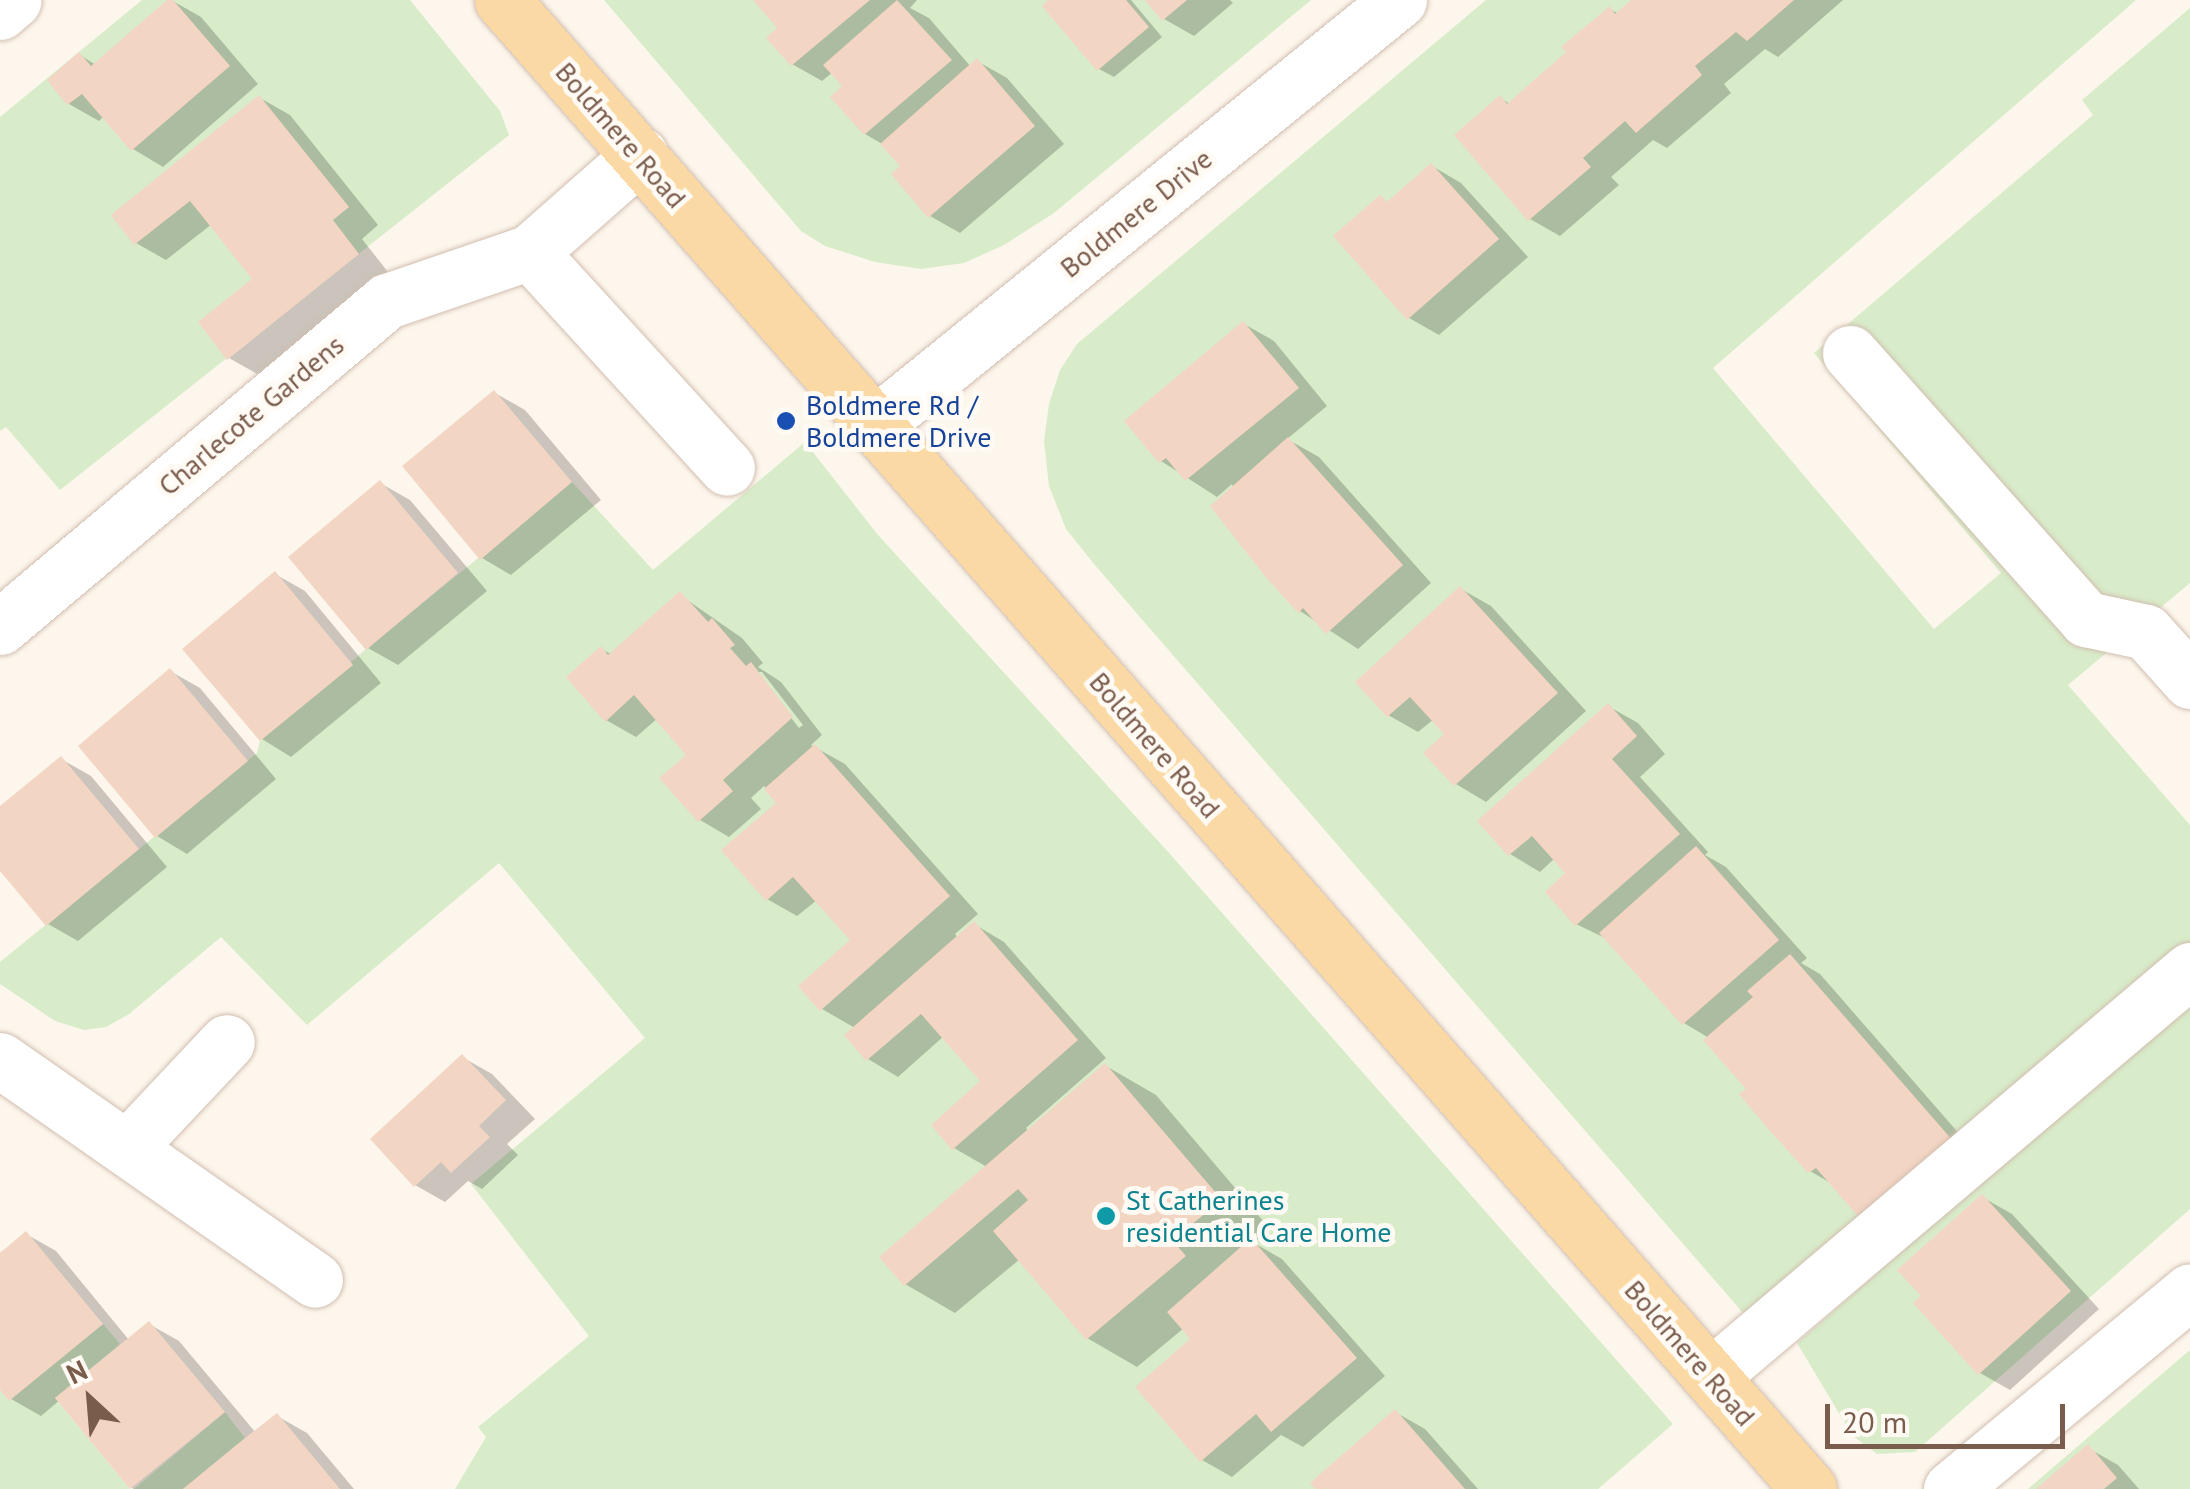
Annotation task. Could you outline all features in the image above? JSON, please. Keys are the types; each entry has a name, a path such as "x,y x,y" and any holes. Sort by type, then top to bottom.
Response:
{"main road":[{"name":"Boldmere Road","path":"502,0 1809,1489"}],"street":[{"path":"0,12 14,0"},
{"name":"Boldmere Drive","path":"873,426 1398,0"},
{"name":"Charlecote Gardens","path":"0,627 387,301 530,252 640,156"},
{"path":"530,252 727,468"},
{"path":"1850,353 2086,620 2146,632 2190,681"},
{"path":"1711,1376 2190,970"},
{"path":"128,1147 227,1042"},
{"path":"0,1060 314,1280"},
{"path":"1951,1489 2190,1291"}],"green space":[{"path":"142,0 410,0 500,111 509,135 60,490 6,427 0,431 0,117"},
{"path":"604,0 1311,0 1054,213 1004,245 964,263 921,269 875,262 825,246 801,231"},
{"path":"1486,0 2136,0 1713,368 1934,629 2001,573 1814,353 2093,115 2082,100 2190,8 2190,583 2068,685 2190,825 2190,948 1750,1321 1094,564 1066,529 1049,486 1044,441 1049,404 1060,370 1077,344"},
{"path":"805,442 878,535 1170,854 1673,1424 1598,1489 455,1489 486,1437 478,1427 589,1336 471,1184 645,1038 499,863 307,1025 221,937 129,1014 106,1027 84,1030 55,1021 0,984 0,962 257,753 260,741 366,649 572,482 653,570"},
{"path":"2190,999 2190,1209 1915,1452 1877,1454 1852,1435 1797,1343"},
{"path":"103,1324 120,1344 55,1398 130,1489 0,1489 0,1390 9,1400"},
{"path":"2190,1350 2190,1489 2028,1489"},
{"path":"225,1412 245,1438 183,1489 134,1489"}],"building":[{"path":"167,0 173,0 230,66 131,151 82,94 67,105 47,80 79,52 91,66"},
{"path":"753,0 870,0 791,66 766,38 777,28"},
{"path":"897,0 952,60 864,135 830,97 842,86 823,65"},
{"path":"1048,0 1126,0 1149,27 1097,71 1042,6"},
{"path":"1145,0 1187,0 1162,21"},
{"path":"1631,0 1794,0 1747,41 1736,32 1695,66 1702,75 1636,133 1625,121 1583,158 1591,167 1528,221 1454,135 1500,95 1507,104 1566,52 1561,47 1610,6 1615,14"},
{"path":"977,58 1035,126 928,218 891,174 900,166 880,144"},
{"path":"259,95 349,207 333,220 359,254 227,360 198,322 252,279 190,201 134,245 111,215"},
{"path":"1431,163 1499,239 1407,320 1333,236 1380,195 1387,202"},
{"path":"1243,321 1299,388 1185,481 1166,458 1159,463 1124,421"},
{"path":"494,390 572,482 480,560 402,466"},
{"path":"1288,437 1403,565 1326,634 1303,608 1298,613 1210,506"},
{"path":"380,480 458,573 366,650 288,557"},
{"path":"275,571 353,665 260,741 182,649"},
{"path":"1460,586 1558,693 1454,786 1423,753 1444,734 1410,697 1387,717 1355,682"},
{"path":"680,591 708,622 712,618 735,645 730,648 746,666 751,662 793,717 723,780 733,791 698,822 659,778 686,755 634,695 605,722 566,677 601,646 608,655"},
{"path":"170,668 248,761 155,838 78,746"},
{"path":"1608,703 1637,736 1612,759 1680,834 1575,926 1545,892 1565,873 1532,836 1508,856 1477,821"},
{"path":"815,744 950,896 820,1011 798,986 850,940 793,877 766,901 721,850 776,803 764,789"},
{"path":"61,756 139,849 46,926 0,871 0,806"},
{"path":"1696,846 1779,940 1682,1025 1599,933"},
{"path":"974,921 1078,1040 952,1150 931,1125 980,1081 921,1014 866,1061 844,1035"},
{"path":"1790,954 1954,1142 1863,1222 1816,1168 1808,1173 1770,1131 1739,1094 1746,1089 1703,1040 1753,997 1747,991"},
{"path":"462,1054 506,1100 479,1126 490,1137 451,1173 441,1162 414,1187 370,1139"},
{"name":"St Catherines residential Care Home","path":"1105,1063 1222,1200 1172,1240 1186,1256 1086,1340 993,1231 1028,1200 1018,1189 904,1286 879,1257"},
{"path":"1982,1194 2071,1291 1978,1375 1913,1303 1921,1296 1897,1270"},
{"path":"26,1231 103,1324 9,1401 0,1390 0,1253"},
{"path":"1251,1238 1357,1358 1271,1432 1256,1414 1200,1462 1135,1387 1190,1339 1167,1312"},
{"path":"149,1321 225,1412 130,1489 55,1398"},
{"path":"1395,1409 1465,1489 1315,1489 1310,1483"},
{"path":"277,1413 340,1489 183,1489 245,1438"},
{"path":"2088,1444 2117,1478 2104,1489 2036,1489"}],"place":[{"name":"Boldmere Rd / Boldmere Drive","path":"786,421"},
{"name":"St Catherines residential Care Home","path":"1106,1216"}]}
